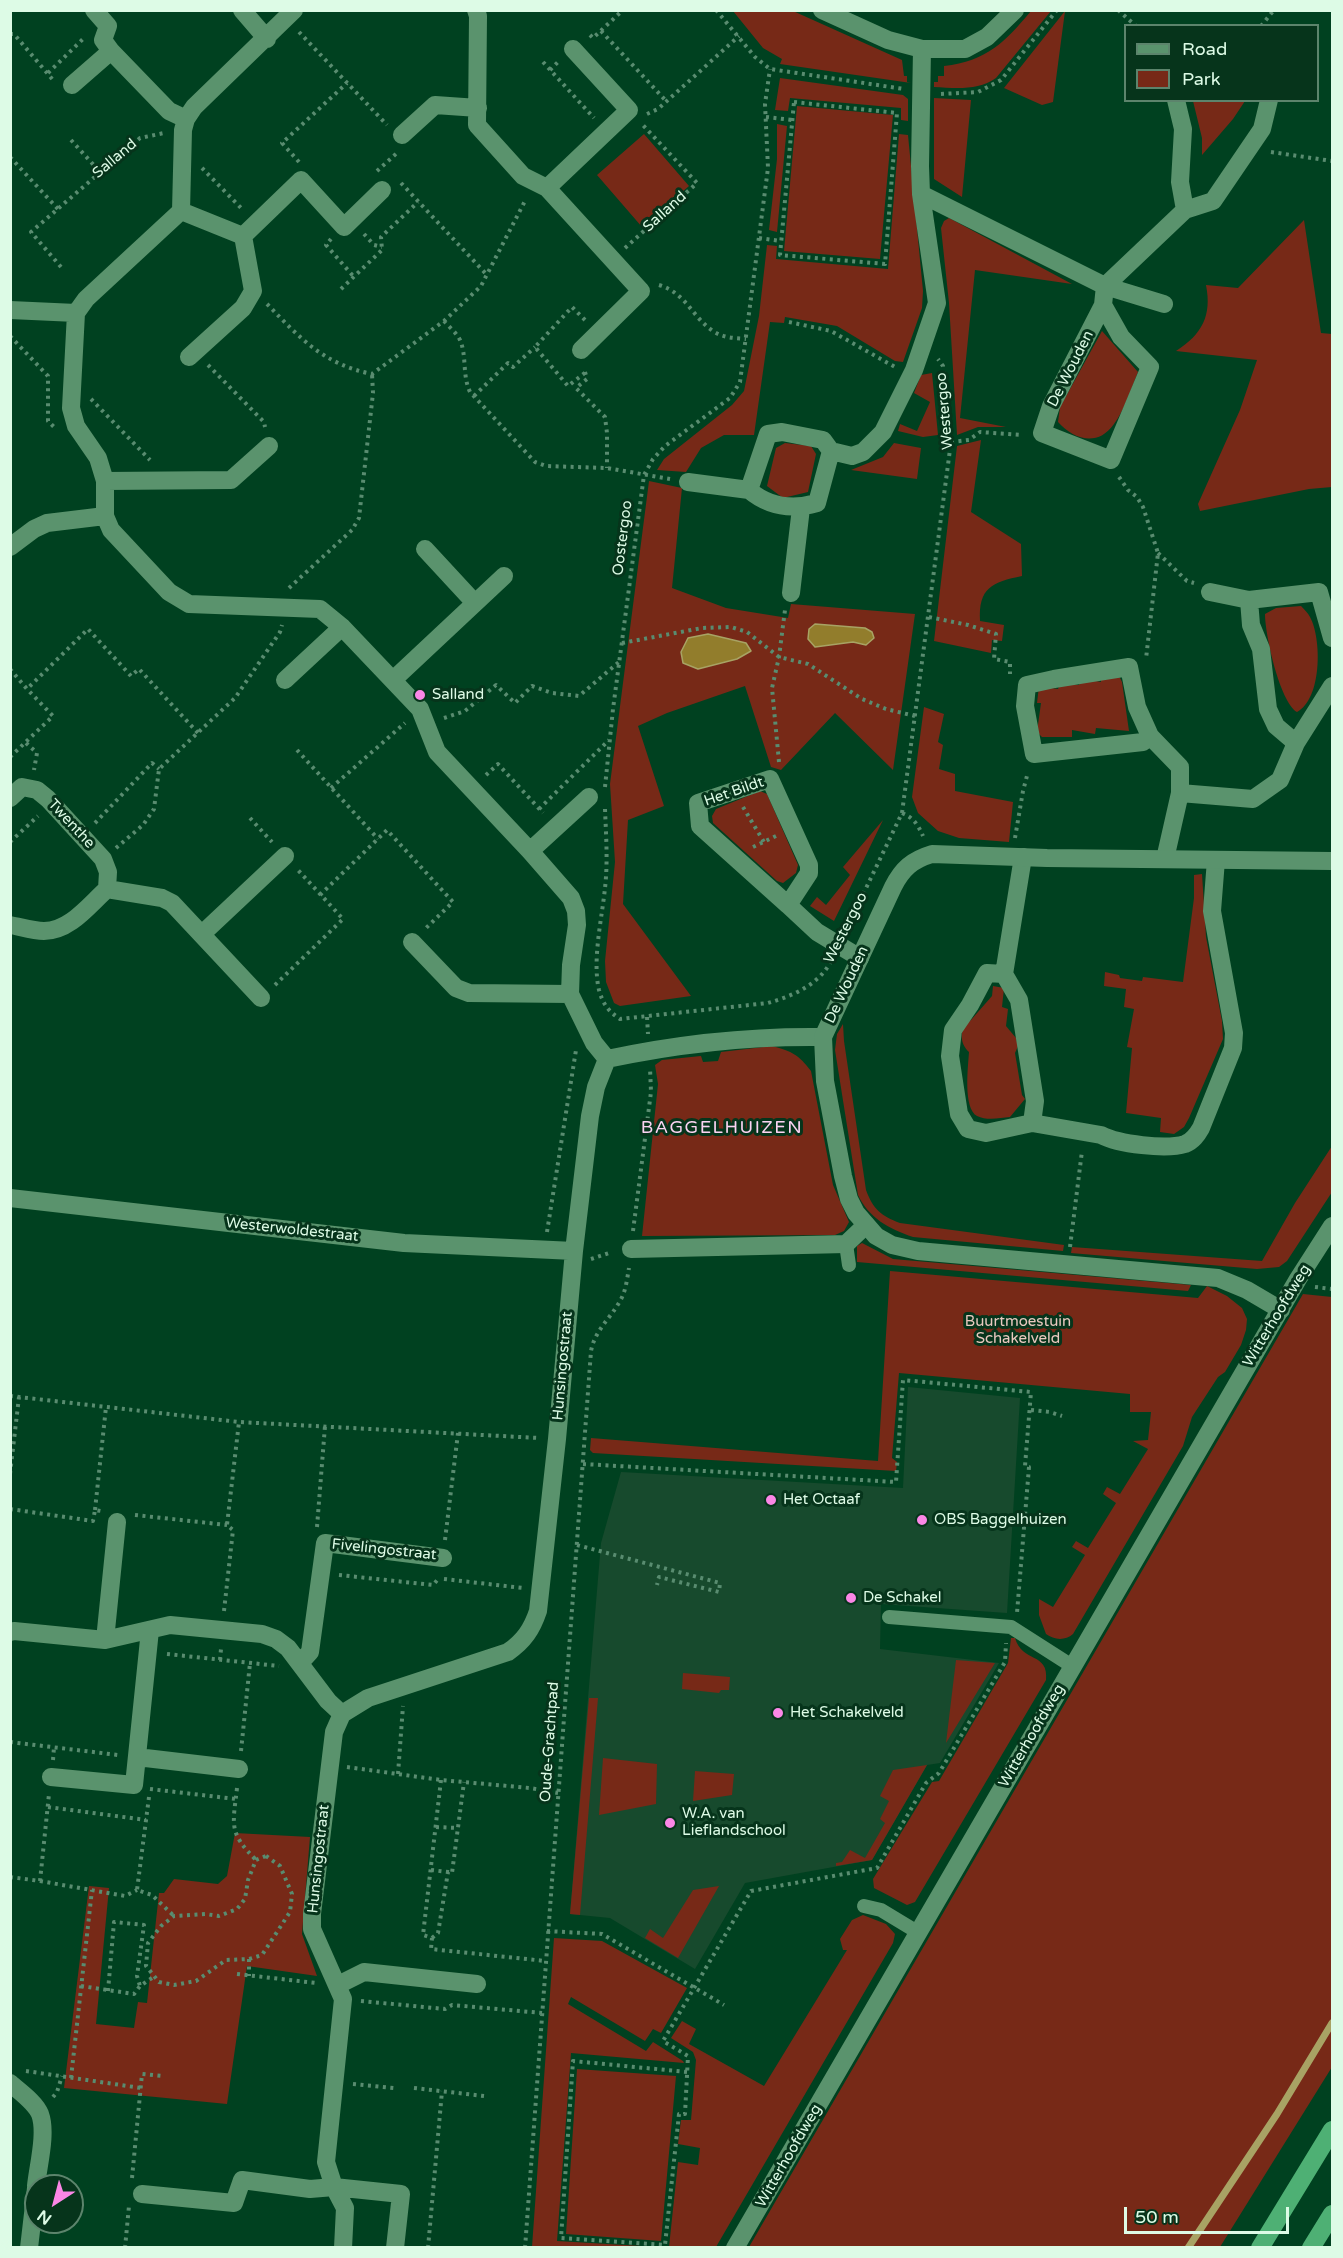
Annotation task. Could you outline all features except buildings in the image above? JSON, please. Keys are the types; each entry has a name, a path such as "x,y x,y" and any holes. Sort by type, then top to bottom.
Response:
{"highway":[{"path":"1260,2247 1332,2130"},
{"path":"1311,2247 1332,2214"}],"street":[{"path":"94,10 108,26 103,40 111,51 184,124"},
{"path":"242,10 267,39"},
{"path":"476,10 478,16 477,125 523,176 541,185 641,291 581,350"},
{"path":"822,10 888,40 922,49 965,49 987,38 1015,10"},
{"path":"290,15 194,107 184,124 181,211 86,299 76,313 71,408 76,426 98,458 105,481 105,516 111,530 169,592 189,604 320,609 342,627 393,680 423,717 437,752 571,898 576,912 577,925 571,965 570,994 594,1043 607,1059 650,1050 782,1036 823,1037"},
{"path":"541,185 629,110 573,49"},
{"path":"749,490 768,434 782,432 823,440 831,452 852,456 863,452 883,432 914,370 937,303 921,194 922,49"},
{"path":"65,86 111,51"},
{"path":"1176,102 1183,129 1180,182 1185,210"},
{"path":"1105,286 1185,210 1213,201 1262,129 1269,102"},
{"path":"402,135 435,105 478,108"},
{"path":"192,355 243,308 253,291 249,230 301,180 344,226 390,185"},
{"path":"921,194 1105,286 1164,304"},
{"path":"181,211 249,230"},
{"name":"De Wouden","path":"1042,434 1051,405 1103,305 1105,286"},
{"name":"De Wouden","path":"1103,305 1121,337 1149,367 1111,459"},
{"path":"10,310 76,313"},
{"path":"1042,434 1111,459"},
{"path":"105,481 231,480 269,446"},
{"path":"688,482 749,490 763,501 801,508 817,503 831,452"},
{"path":"790,593 801,508"},
{"path":"10,547 34,529 47,524 105,516"},
{"path":"425,549 474,602"},
{"path":"393,680 504,576"},
{"path":"1210,592 1249,600 1319,592 1332,638"},
{"path":"1249,600 1251,626 1261,649 1268,709 1276,726 1296,743"},
{"path":"285,680 342,627"},
{"path":"1150,736 1143,742 1034,754 1025,706 1027,685 1129,667 1137,707 1150,736 1180,767 1180,793 1165,860"},
{"path":"1180,793 1253,800 1280,780 1296,743 1332,686"},
{"name":"Het Bildt","path":"788,905 809,873 809,865 770,779 698,803 700,826 817,932 860,958"},
{"path":"10,798 22,787 30,789"},
{"name":"Twenthe","path":"30,789 37,790 52,803 103,860 108,872 107,889"},
{"path":"530,851 555,826 599,799"},
{"name":"De Wouden","path":"1281,1310 1246,1290 1218,1278 918,1251 892,1245 876,1236 849,1199 825,1081 823,1037 900,873 909,863 932,854 1165,860 1332,861"},
{"path":"202,934 285,856"},
{"path":"1018,857 1004,974 1019,1000 1035,1101 1032,1123"},
{"path":"1004,974 987,973 953,1030 950,1056 959,1114 968,1129 986,1133 1032,1123 1101,1135 1111,1140 1168,1147 1185,1144 1194,1139 1202,1128 1233,1048 1234,1033 1212,911 1216,860"},
{"path":"10,925 44,931 57,929 69,923 107,889 162,898 172,903 261,998"},
{"path":"412,942 456,988 469,993 570,994"},
{"name":"Hunsingostraat","path":"340,1992 312,1929 312,1914 333,1732 342,1713 368,1698 508,1652 519,1645 532,1628 538,1611 574,1251 591,1116 596,1087 607,1059"},
{"name":"Westerwoldestraat","path":"10,1198 404,1243 574,1251"},
{"path":"631,1249 846,1244 866,1225"},
{"name":"Witterhoofdweg","path":"735,2247 1072,1666 1332,1227"},
{"path":"105,1640 117,1522"},
{"name":"Fivelingostraat","path":"300,1662 310,1652 325,1543 443,1558"},
{"path":"10,1632 105,1640 170,1625 262,1634 276,1639 288,1648 328,1701 342,1713"},
{"path":"51,1777 134,1785 145,1758 150,1630"},
{"path":"145,1758 239,1769"},
{"path":"343,2247 345,2208 334,2187 326,2163 340,1992 364,1972 477,1984"},
{"path":"16,2076 40,2114 43,2131 38,2174"},
{"path":"134,2192 234,2203 242,2180 310,2189 334,2187 401,2194 396,2247"}],"lane":[{"path":"846,1244 849,1265"},
{"path":"889,1617 1011,1627 1072,1666"},
{"path":"864,1906 881,1910 919,1933"}],"path":[{"path":"658,109 739,36 716,10"},
{"path":"1118,10 1134,24"},
{"path":"1264,24 1274,10"},
{"path":"290,15 347,83 387,125 390,122 409,143 372,177 418,202 487,275"},
{"path":"601,31 667,102"},
{"path":"10,34 14,34 65,86"},
{"name":"Oostergoo","path":"646,1017 620,1019 607,1010 599,988 597,960 606,885 607,844 599,799 610,739 644,475 653,459 665,446 730,398 740,382 768,168 765,104 770,69 755,57 739,36"},
{"path":"543,62 606,131"},
{"path":"301,180 309,173 282,143 347,83"},
{"path":"794,102 897,112 885,264 780,255 781,241 794,102"},
{"name":"Salland","path":"613,259 697,183 629,110"},
{"path":"766,117 792,120"},
{"name":"Salland","path":"61,267 31,232 140,138 184,124"},
{"path":"71,140 100,172"},
{"path":"1250,144 1265,151 1332,160"},
{"path":"10,157 58,209"},
{"path":"182,158 194,160 249,230"},
{"path":"384,165 390,172"},
{"path":"253,291 307,345 334,361 372,374 444,321 481,286 541,185"},
{"path":"341,289 382,250 381,237 418,202"},
{"path":"344,226 326,245 354,277"},
{"path":"759,238 781,241"},
{"path":"641,291 659,285 672,289 712,331 729,338 746,339"},
{"path":"444,321 458,336 462,346 465,381 474,396 535,462 546,466 607,468 688,482"},
{"path":"789,322 831,331 893,367 914,370"},
{"name":"Westergoo","path":"646,1017 768,1003 790,997 813,982 828,966 902,813 951,442 943,366 925,341"},
{"path":"474,396 508,363 513,367 535,347"},
{"path":"581,350 587,378 576,388 604,417 607,433 607,468"},
{"path":"192,355 264,423 269,446"},
{"path":"103,860 143,825 154,809 159,769 235,698 280,632 289,587 352,530 359,518 373,393 372,374"},
{"path":"72,380 169,480"},
{"path":"951,442 969,440 980,432 1027,436 1042,434"},
{"path":"1111,459 1114,471 1143,507 1158,553 1146,660 1129,667"},
{"path":"1158,553 1187,581 1210,592"},
{"path":"770,779 779,761 772,688 779,657 786,601 790,593"},
{"path":"929,617 968,625 996,634 994,658 1010,662 1010,675 1027,685"},
{"path":"622,643 702,628 731,627 747,632 779,657 808,664 862,699 886,709 915,716"},
{"path":"27,688 88,629 131,676 140,669 198,733"},
{"path":"331,788 423,717 465,711 496,685 515,703 531,686 552,693 579,696 619,661"},
{"path":"10,669 53,716 10,757"},
{"path":"539,809 610,739"},
{"path":"26,743 37,753 30,789"},
{"path":"297,750 378,839"},
{"path":"1018,857 1023,791 1034,754"},
{"path":"82,836 152,763 159,769"},
{"path":"471,788 498,764 555,826"},
{"path":"733,791 764,842"},
{"path":"10,842 52,803"},
{"path":"902,813 917,823 932,854"},
{"path":"250,818 343,919 261,998"},
{"path":"733,856 792,828"},
{"path":"320,895 387,830 453,902 412,942"},
{"path":"546,1249 550,1204 576,1050 586,1027"},
{"name":"Oude-Grachtpad","path":"525,2247 591,1351 593,1339 620,1300 626,1285 651,1092 650,1050"},
{"path":"1067,1264 1085,1132"},
{"path":"574,1251 583,1259 597,1258 609,1252 631,1249"},
{"path":"10,1396 239,1422 541,1438 541,1451 555,1453"},
{"path":"10,1474 19,1397"},
{"path":"95,1510 106,1407"},
{"path":"1031,1410 1062,1416"},
{"path":"220,1660 232,1530 227,1525 239,1422"},
{"path":"325,1543 315,1542 326,1426"},
{"name":"Fivelingostraat","path":"443,1558 458,1433"},
{"path":"577,1545 720,1583 719,1592 659,1577 657,1585"},
{"path":"321,1573 433,1585 440,1578 443,1558"},
{"path":"440,1578 540,1590"},
{"path":"148,1652 286,1667 300,1662"},
{"path":"398,1774 404,1687"},
{"path":"10,1742 145,1758 150,1789 137,1890"},
{"path":"40,1881 54,1747"},
{"path":"329,1764 441,1780 558,1793"},
{"path":"432,1938 423,1935 441,1780"},
{"path":"431,1870 452,1873 464,1782"},
{"path":"150,1789 236,1799"},
{"path":"48,1807 146,1820"},
{"path":"436,1827 458,1828"},
{"path":"266,1856 280,1866 292,1894 290,1912 262,1955 249,1959 226,1960 196,1981 174,1985 159,1982 146,1966 148,1944 161,1926 174,1916 205,1914 219,1916 237,1909 245,1899 248,1880 256,1860 266,1856"},
{"path":"447,1872 438,1933 432,1938 431,1949 545,1961"},
{"path":"10,1877 125,1896 137,1890 152,1895 174,1916"},
{"path":"71,2078 92,1890"},
{"path":"108,1991 114,1922 144,1925 137,1976 140,1986"},
{"path":"547,1931 602,1934 724,2006"},
{"path":"249,1959 249,1976"},
{"path":"237,1974 445,2009 452,2005 542,2013"},
{"path":"81,1986 134,1994 140,1986 155,1976"},
{"path":"687,2072 573,2061 561,2238 665,2245 678,2114 685,2114 688,2056 663,2041 695,1989"},
{"path":"125,2247 134,2192 142,2074 162,2076"},
{"path":"16,2076 71,2078 141,2088"},
{"path":"334,2082 394,2088"},
{"path":"414,2088 484,2096"},
{"path":"428,2247 442,2091"}],"shaded area":[{"path":"815,624 865,628 872,632 874,638 866,645 853,642 815,647 808,639 809,629"},
{"path":"708,634 746,643 751,651 737,659 698,669 683,663 681,652 688,638"},
{"name":"Het Schakelveld","path":"908,1387 1020,1398 1007,1613 881,1604 880,1649 999,1663 940,1763 927,1765 872,1860 745,1883 695,1969 610,1918 570,1914 601,1543 621,1472 903,1488"}],"green space":[{"path":"733,11 793,11 902,60 904,76 907,76 907,82 911,83 780,64 782,59 763,48"},
{"path":"1031,11 1051,11 996,78 974,87 934,87 934,82 938,82 938,76 944,76 944,66 984,55 1003,41"},
{"path":"1065,11 1053,102 1042,105 1004,88"},
{"path":"780,78 903,95 908,99 908,121 901,120 901,108 790,98 788,111 775,110"},
{"path":"934,98 971,100 962,197 934,179"},
{"path":"1193,102 1244,102 1202,155 1202,138"},
{"path":"797,106 893,115 880,259 784,251"},
{"path":"777,124 787,126 777,232 769,230 777,159"},
{"path":"644,134 689,186 642,227 597,175"},
{"path":"899,134 908,135 923,291 922,308 903,362 895,361 837,326 785,317 784,323 770,322 754,435 724,435 701,448 686,472 657,470 664,459 732,405 744,391 759,316 767,245 777,246 776,259 888,269"},
{"path":"949,218 1072,284 975,270 960,418 1006,427 978,427 957,435 949,303 941,228 944,221"},
{"path":"1304,220 1321,333 1332,334 1332,487 1309,489 1200,511 1198,504 1240,410 1257,360 1176,351 1192,338 1203,323 1208,306 1206,285 1238,288"},
{"path":"1102,331 1138,372 1125,405 1108,431 1093,438 1079,437 1058,422 1060,407"},
{"path":"932,373 938,435 923,437 898,431 900,424 917,431 930,402 914,393 921,375"},
{"path":"981,440 971,512 1021,544 1022,576 995,584 984,594 981,601 980,621 1004,625 1002,641 992,640 991,653 934,641 957,446"},
{"path":"785,443 811,446 816,454 808,492 783,498 767,486 776,448"},
{"path":"894,443 921,448 917,479 851,470 883,457"},
{"path":"649,481 682,488 672,588 726,608 788,618 791,604 915,614 893,770 835,713 781,770 771,767 745,686 667,713 638,726 664,806 628,820 623,904 691,996 620,1006 614,1003 606,982 605,961 615,862 610,784"},
{"path":"1301,606 1314,627 1318,653 1315,682 1311,695 1297,712 1291,706 1279,682 1265,614 1276,608"},
{"path":"1101,675 1119,676 1122,682 1129,731 1096,728 1095,734 1072,730 1072,737 1042,737 1037,732 1041,703 1037,703 1039,686 1058,689 1060,683 1079,685 1081,678 1101,682"},
{"path":"924,707 944,714 938,742 943,745 939,769 955,774 955,791 1013,802 1009,842 959,838 938,831 918,813 912,797"},
{"path":"760,791 767,794 798,865 796,873 783,883 777,881 713,823 712,816 716,809"},
{"path":"883,820 834,921 810,906 817,897 826,905 850,875 843,867"},
{"path":"1202,874 1206,937 1222,1021 1223,1039 1189,1118 1184,1127 1174,1134 1160,1132 1161,1118 1126,1113 1132,1048 1127,1047 1134,1009 1124,1007 1126,989 1104,986 1105,972 1119,975 1120,978 1142,981 1143,977 1183,982 1194,898 1194,875"},
{"path":"993,986 1004,988 1002,1007 1008,1009 1006,1026 1016,1038 1018,1046 1015,1053 1022,1095 1025,1099 1010,1117 989,1119 977,1116 970,1105 967,1087 969,1052 963,1044 962,1031 992,996"},
{"path":"843,1024 866,1190 879,1211 900,1223 1064,1245 1063,1251 913,1237 881,1222 868,1210 858,1195 835,1050 837,1034"},
{"path":"772,1046 794,1054 811,1071 833,1185 849,1222 844,1231 835,1235 642,1236 658,1084 655,1065 662,1060 701,1056 703,1062 718,1061 721,1052"},
{"path":"1332,1146 1332,1192 1287,1261 1279,1267 1257,1269 1071,1253 1072,1247 1262,1261 1295,1203"},
{"path":"862,1243 893,1259 1191,1285 1188,1291 857,1262 857,1246"},
{"name":"Buurtmoestuin Schakelveld","path":"890,1271 1198,1298 1207,1286 1227,1296 1242,1308 1247,1319 1241,1345 1225,1372 1218,1377 1192,1417 1183,1446 1073,1634 1067,1638 1052,1638 1046,1634 1039,1615 1039,1599 1053,1607 1085,1555 1072,1547 1076,1541 1088,1548 1116,1503 1103,1494 1107,1487 1120,1494 1148,1449 1133,1441 1148,1440 1151,1412 1130,1412 1130,1394 899,1373 892,1458 897,1462 896,1471 593,1453 590,1450 591,1438 878,1461"},
{"path":"1303,1294 1332,1297 1332,2067 1220,2247 749,2247"},
{"path":"1011,1638 1015,1638 1023,1651 1043,1665 1046,1680 915,1902 907,1905 874,1888 873,1879 932,1782 939,1781 1008,1663"},
{"path":"956,1660 995,1663 946,1743"},
{"path":"683,1673 730,1677 729,1690 721,1690 719,1693 682,1689"},
{"path":"589,1698 598,1698 580,1915 570,1914"},
{"path":"603,1758 657,1764 656,1804 599,1815"},
{"path":"927,1765 872,1860 836,1866 836,1863 842,1862 850,1850 865,1858 885,1823 880,1819 889,1801 880,1796 893,1770"},
{"path":"695,1771 734,1774 732,1795 693,1801"},
{"path":"235,1833 310,1837 302,1934 317,1976 247,1966 227,2104 64,2088 89,1886 109,1888 96,2024 134,2028 138,2002 147,2003 159,1893 164,1893 174,1879 218,1884 227,1876"},
{"path":"719,1886 678,1958 645,1938 650,1929 663,1938 693,1890"},
{"path":"863,1915 886,1924 895,1934 893,1943 716,2247 669,2247 678,2162 698,2165 700,2148 678,2144 681,2120 691,2120 696,2060 693,2052 671,2038 682,2021 696,2029 689,2044 764,2086 847,1950 843,1950 840,1939 852,1920"},
{"path":"554,1938 602,1941 687,1988 661,2033 653,2029 645,2041 571,1997 568,2004 646,2051 653,2042 684,2063 571,2053 557,2241 658,2247 532,2247"},
{"path":"577,2069 676,2076 661,2241 566,2234"}],"waterway":[{"path":"1188,2248 1277,2114 1332,2023"}],"place":[{"name":"Salland","path":"420,695"},
{"name":"Het Octaaf","path":"771,1500"},
{"name":"OBS Baggelhuizen","path":"922,1520"},
{"name":"De Schakel","path":"851,1598"},
{"name":"Het Schakelveld","path":"778,1713"},
{"name":"W.A. van Lieflandschool","path":"670,1823"}],"district":[{"name":"BAGGELHUIZEN","path":"722,1128"}]}
